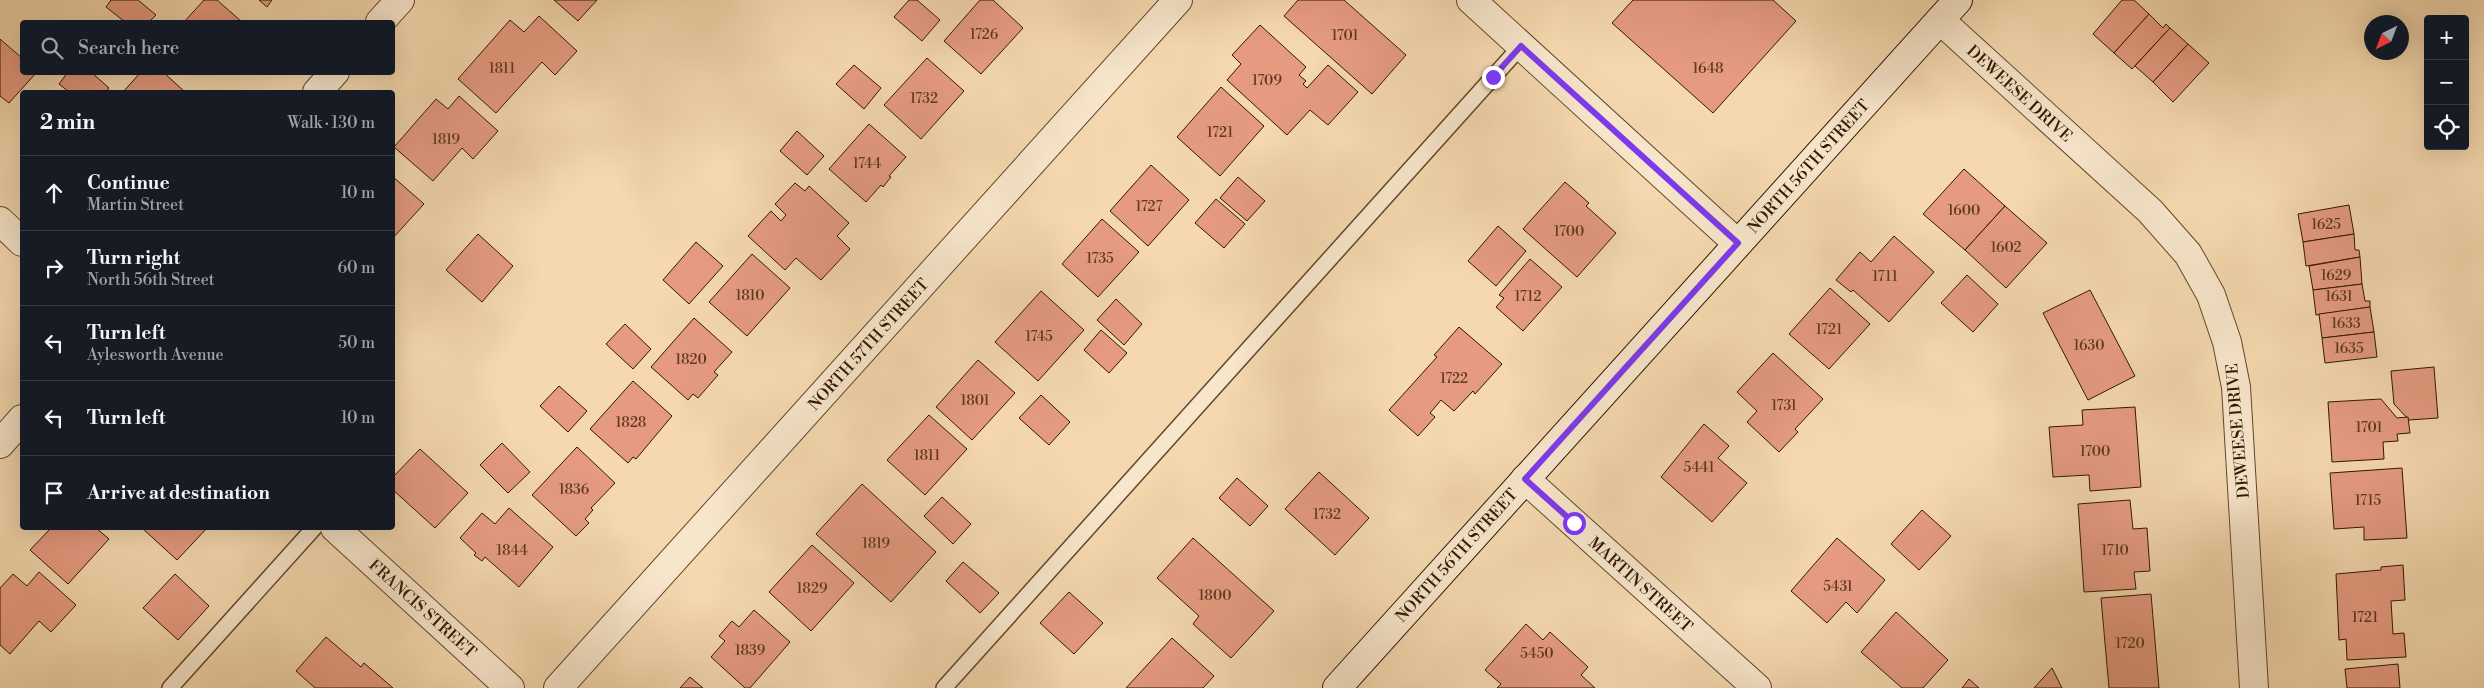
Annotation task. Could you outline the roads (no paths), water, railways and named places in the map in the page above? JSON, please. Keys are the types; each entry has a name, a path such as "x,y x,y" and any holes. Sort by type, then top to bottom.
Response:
{"street":[{"path":"382,20 400,0"},
{"name":"NORTH 57TH STREET","path":"558,688 1178,0"},
{"path":"1471,0 1738,243"},
{"name":"NORTH 56TH STREET","path":"1337,688 1958,0"},
{"name":"DEWEESE DRIVE","path":"1940,20 2150,211 2188,254 2211,296 2227,342 2236,387 2254,688"},
{"path":"319,90 332,75"},
{"path":"0,221 20,240"},
{"path":"0,444 20,421"},
{"name":"MARTIN STREET","path":"1525,479 1757,688"},
{"name":"FRANCIS STREET","path":"337,530 510,688"}],"lane":[{"path":"944,688 1521,46"},
{"path":"170,688 312,530"}]}
